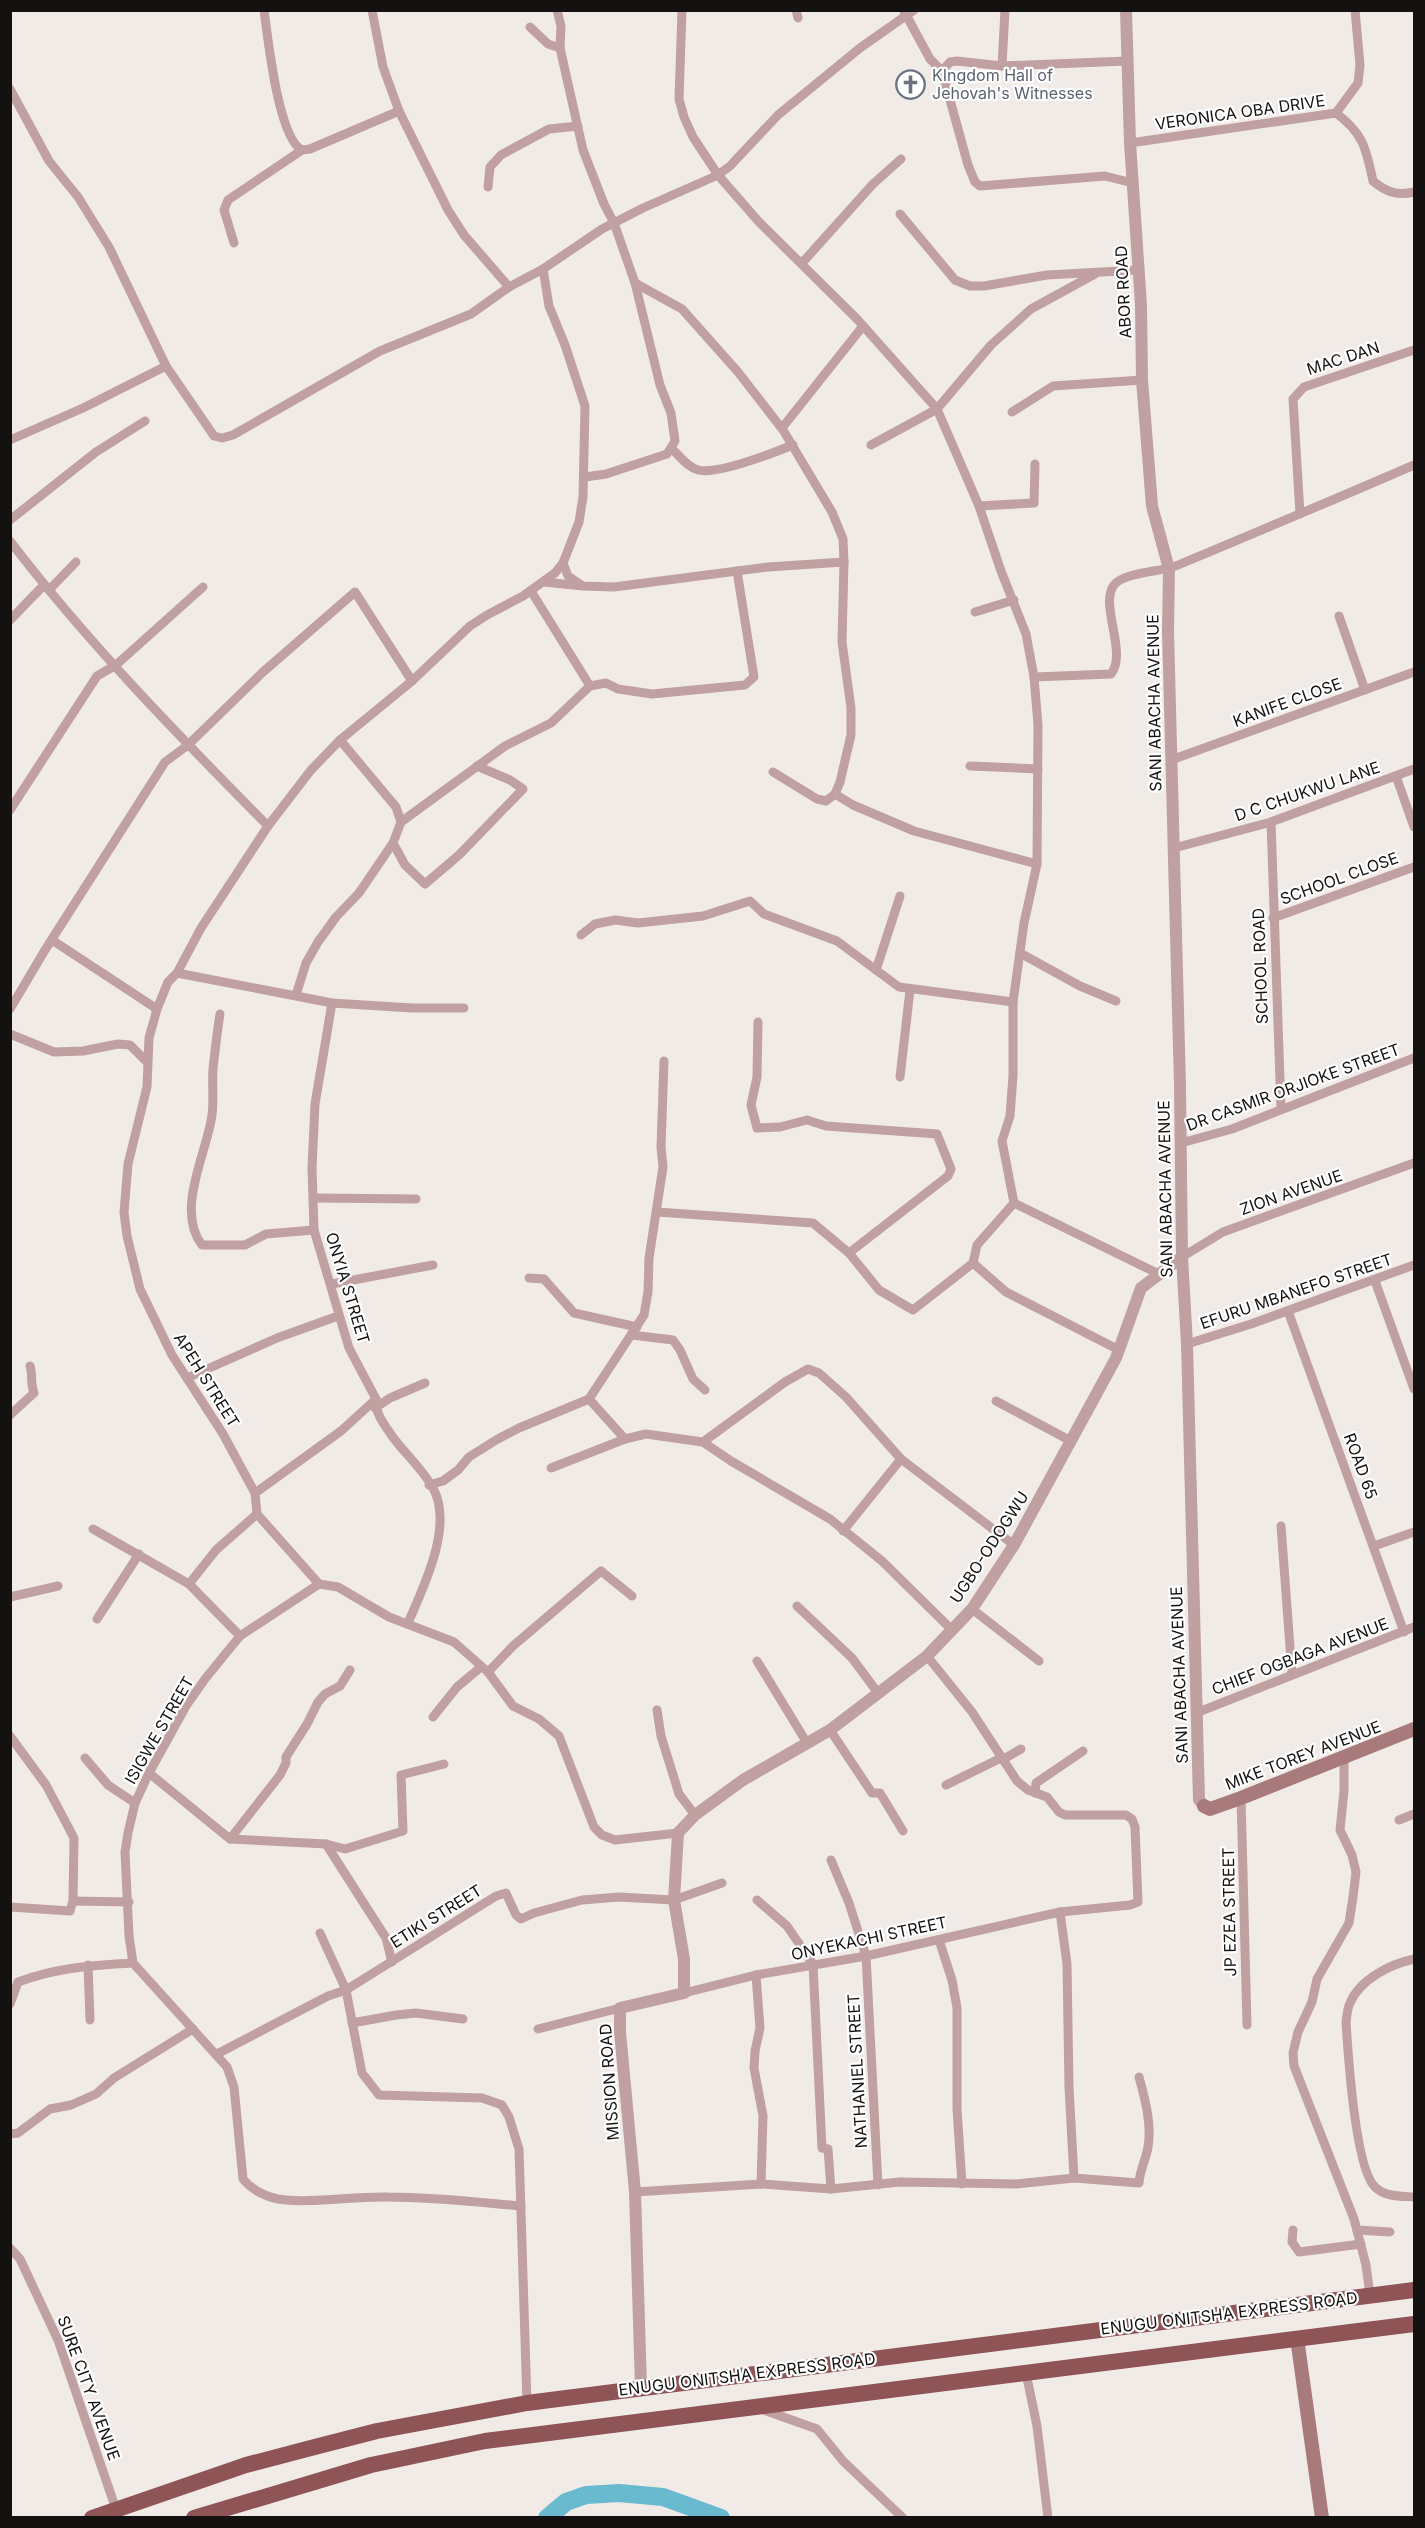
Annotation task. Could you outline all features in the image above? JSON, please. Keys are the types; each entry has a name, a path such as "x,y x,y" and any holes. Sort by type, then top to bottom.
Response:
{"highway":[{"name":"ENUGU ONITSHA EXPRESS ROAD","path":"92,2517 118,2514 246,2465 307,2449 377,2431 527,2403 1414,2290"},
{"name":"ENUGU ONITSHA EXPRESS ROAD","path":"194,2517 314,2481 428,2452 547,2431 1414,2324"}],"main road":[{"name":"MIKE TOREY AVENUE","path":"1204,1806 1210,1809 1241,1798 1414,1729"},
{"path":"1297,2338 1322,2517"}],"street":[{"path":"264,10 269,56 280,104 294,144 302,150"},
{"path":"372,10 383,67 399,111 448,210 464,235 509,287"},
{"path":"557,10 561,26 560,48 578,126 591,172 614,223 635,283 660,385 671,413 675,441 667,454 621,470 585,477"},
{"path":"682,10 679,99 693,137 718,175 759,222 863,326 937,409 979,506 1000,571 1014,600 1026,634 1034,677 1038,769 1037,864 1013,1002 1013,1076 1010,1116 1002,1141 1014,1203"},
{"path":"1002,66 1005,10"},
{"name":"ABOR ROAD","path":"1126,10 1142,380 1152,506 1169,569"},
{"path":"1336,113 1358,83 1360,65 1355,10"},
{"path":"10,89 49,161 78,197 109,247 166,366 214,436 222,438 233,435 380,351 471,314 509,287 543,269 589,237 643,208 718,175 730,166 778,115 860,48 884,33 907,12 930,58 942,71 968,165 975,182 981,186 1105,176 1133,183"},
{"path":"530,27 548,44 560,48"},
{"path":"942,71 950,62 957,60 1002,66 1127,61"},
{"path":"234,243 224,210 228,200 302,150 310,149 399,111"},
{"name":"VERONICA OBA DRIVE","path":"1130,143 1336,113 1352,125 1366,150 1372,182 1386,192 1404,194 1414,192"},
{"path":"488,187 490,167 501,155 549,129 578,126"},
{"path":"802,263 858,199 901,159"},
{"path":"900,214 955,280 970,286 984,286 1047,275 1139,270"},
{"path":"543,269 549,306 565,345 585,406 585,477 579,522 563,563 568,576 583,586"},
{"path":"871,446 937,409 991,345 1031,309 1095,274"},
{"path":"635,283 681,309 738,372 793,445 843,539 842,642 851,708 851,735 843,772 835,794 826,801 817,800 773,772"},
{"path":"782,428 863,326"},
{"name":"MAC DAN","path":"1300,514 1293,399 1305,387 1414,350"},
{"path":"10,440 83,408 166,366"},
{"path":"1012,412 1053,386 1142,380"},
{"path":"10,520 88,458 145,421"},
{"path":"672,449 688,464 702,470 736,464 793,445"},
{"path":"979,506 1034,503 1035,464"},
{"path":"1034,677 1111,674 1114,670 1115,654 1110,601 1112,589 1121,578 1169,569 1414,465"},
{"path":"10,541 96,645 188,745 268,826"},
{"path":"10,620 75,562"},
{"path":"544,582 614,587 844,562"},
{"name":"APEH STREET","path":"257,1514 255,1493 224,1434 171,1355 140,1289 127,1236 124,1212 128,1164 147,1087 146,1061 149,1038 157,1009 168,982 177,973 201,928 268,826 311,770 340,740 412,681 470,626 531,591 563,563"},
{"name":"SANI ABACHA AVENUE","path":"1169,569 1182,1257 1187,1344 1199,1800 1204,1806"},
{"path":"296,995 306,963 318,942 336,917 358,893 393,843 401,822 505,746 551,723 590,686 606,683 618,689 652,694 745,685 754,677 737,572"},
{"path":"10,810 97,676 116,665 203,587"},
{"path":"531,591 590,686"},
{"path":"10,1010 52,940 139,806 158,772 170,758 188,745 263,672 355,592 412,681"},
{"path":"975,612 1014,600"},
{"path":"1339,616 1365,690"},
{"name":"KANIFE CLOSE","path":"1171,760 1414,672"},
{"path":"340,740 396,807 401,822"},
{"path":"393,843 405,865 425,884 459,855 523,789 510,780 477,766"},
{"path":"970,766 1038,769"},
{"name":"D C CHUKWU LANE","path":"1174,848 1271,822 1414,769"},
{"path":"1396,776 1414,827"},
{"path":"835,794 879,817 914,831 1037,864"},
{"name":"SCHOOL ROAD","path":"1271,822 1281,1109"},
{"name":"SCHOOL CLOSE","path":"1274,918 1414,867"},
{"path":"876,970 900,896"},
{"path":"581,935 595,924 615,920 638,922 703,916 750,901 764,914 837,941 899,987 1013,1002"},
{"path":"52,940 157,1009"},
{"path":"1020,953 1080,986 1116,1001"},
{"path":"177,973 332,1003 412,1008 464,1008"},
{"path":"900,1077 910,990"},
{"name":"ONYIA STREET","path":"332,1003 315,1104 312,1168 314,1230 332,1284 338,1316 349,1348 398,1443 410,1455 434,1489 437,1499 438,1542 431,1570 408,1623"},
{"path":"220,1014 213,1070 212,1114 194,1188 192,1206 196,1238 202,1245 231,1246 245,1245 266,1234 314,1230"},
{"path":"758,1022 757,1077 751,1105 757,1128 780,1127 807,1120 826,1126 937,1134 951,1169 948,1176 849,1253"},
{"path":"10,1034 54,1052 83,1051 118,1044 130,1045 146,1061"},
{"name":"DR CASMIR ORJIOKE STREET","path":"1181,1143 1232,1129 1414,1058"},
{"path":"429,1485 443,1481 458,1470 469,1457 504,1436 589,1399 644,1316 647,1304 649,1258 663,1167 661,1147 664,1061"},
{"name":"ZION AVENUE","path":"1182,1257 1223,1232 1414,1163"},
{"path":"314,1198 416,1199"},
{"path":"657,1212 813,1222 849,1253 879,1290 913,1310 973,1263 977,1245 1014,1203"},
{"path":"1014,1203 1161,1275"},
{"name":"UGBO-ODOGWU","path":"680,1830 695,1815 743,1780 830,1730 927,1656 972,1609 1014,1545 1119,1350 1141,1288 1182,1257"},
{"path":"973,1263 1006,1292 1119,1350"},
{"path":"332,1284 432,1265"},
{"name":"EFURU MBANEFO STREET","path":"1187,1344 1414,1266"},
{"path":"529,1278 544,1279 574,1313 673,1341 680,1350 693,1379 705,1390"},
{"path":"1375,1281 1414,1389"},
{"name":"ROAD 65","path":"1288,1311 1404,1632"},
{"path":"187,1378 277,1338 338,1316"},
{"path":"10,1415 34,1393 30,1383 32,1373 30,1366"},
{"path":"703,1442 785,1382 808,1369 819,1373 846,1397 901,1459 1014,1545"},
{"path":"255,1493 376,1404 425,1383"},
{"path":"589,1399 625,1439"},
{"path":"996,1401 1071,1440"},
{"path":"551,1468 625,1439 646,1434 703,1442 830,1519 882,1561 952,1630"},
{"path":"843,1531 901,1459"},
{"path":"189,1584 216,1550 257,1514 319,1584 338,1587 389,1617 454,1642 484,1669 513,1706 539,1719 559,1736 594,1827 602,1835 615,1840 680,1830"},
{"path":"1281,1526 1292,1674"},
{"path":"93,1528 189,1584 240,1636"},
{"path":"1374,1546 1414,1532"},
{"path":"98,1619 139,1554"},
{"path":"433,1717 457,1687 513,1646 601,1571 632,1596"},
{"name":"ISIGWE STREET","path":"133,1963 129,1936 125,1852 135,1803 149,1773 186,1706 240,1636 319,1584"},
{"path":"10,1597 57,1586"},
{"path":"797,1606 852,1658 878,1693"},
{"path":"972,1609 1039,1661"},
{"name":"CHIEF OGBAGA AVENUE","path":"1196,1713 1414,1627"},
{"path":"927,1656 972,1712 1017,1781 1035,1793 1036,1784 1083,1750"},
{"path":"757,1661 789,1717 807,1743"},
{"path":"230,1839 280,1775 286,1763 286,1756 318,1702 325,1694 340,1686 350,1670"},
{"path":"657,1710 661,1736 679,1794 695,1815"},
{"path":"830,1730 872,1793 880,1793 903,1831"},
{"path":"10,1736 45,1785 74,1838 73,1902 68,1912 10,1907"},
{"path":"946,1785 1021,1749"},
{"path":"85,1758 108,1785 135,1803"},
{"path":"1344,1758 1344,1791 1340,1830 1352,1855 1356,1872 1349,1923 1317,1979 1312,2002 1298,2032 1293,2053 1294,2066 1357,2230 1366,2265 1370,2295"},
{"path":"149,1773 230,1839 326,1844 345,1849 403,1831 401,1775 444,1764"},
{"name":"ONYEKACHI STREET","path":"684,1993 756,1975 813,1967 1060,1912 1130,1905 1138,1902 1135,1827 1132,1819 1126,1815 1065,1815 1059,1812 1047,1797 1035,1793"},
{"name":"JP EZEA STREET","path":"1241,1798 1247,2025"},
{"path":"1399,1820 1414,1814"},
{"path":"680,1830 676,1838 677,1866 674,1900 684,1959 684,1993"},
{"path":"326,1844 386,1938 392,1962"},
{"name":"NATHANIEL STREET","path":"831,1860 849,1903 866,1956 878,2185"},
{"path":"674,1900 722,1883"},
{"name":"ETIKI STREET","path":"217,2054 328,1996 346,1990 496,1896 506,1893 516,1915 521,1919 534,1912 582,1900 619,1897 674,1900"},
{"path":"757,1900 792,1932 813,1967 822,2148 828,2149 831,2189"},
{"path":"73,1902 129,1902"},
{"path":"1060,1912 1067,1964 1074,2178"},
{"path":"320,1933 346,1990 362,2073 379,2095 482,2098 502,2105 509,2117 519,2150 527,2403"},
{"path":"939,1940 952,1980 957,2008 957,2109 962,2184"},
{"path":"1414,1959 1387,1968 1358,1991 1349,2004 1346,2022 1362,2158 1370,2182 1384,2194 1414,2197"},
{"path":"10,2004 18,1982 42,1973 88,1965 133,1963 227,2067 234,2087 243,2179 249,2187 259,2193 294,2200 343,2197 434,2198 521,2206"},
{"path":"88,1965 90,2020"},
{"path":"756,1975 760,2028 754,2051 754,2068 763,2116 761,2184"},
{"name":"MISSION ROAD","path":"641,2387 634,2192 620,2032 620,2008 684,1993"},
{"path":"538,2029 620,2008"},
{"path":"352,2023 396,2014 416,2013 463,2019"},
{"path":"10,2134 18,2133 50,2109 71,2105 96,2094 114,2078 193,2029"},
{"path":"634,2192 761,2184 831,2189 900,2182 1016,2184 1074,2178 1139,2183 1140,2172 1149,2146 1148,2112 1139,2077"},
{"path":"1293,2230 1292,2242 1299,2252 1361,2244"},
{"path":"1357,2230 1390,2232"},
{"name":"SURE CITY AVENUE","path":"10,2248 58,2340 118,2514"},
{"path":"1026,2373 1035,2418 1048,2517"},
{"path":"755,2407 817,2429 843,2461 903,2517"}],"waterway":[{"path":"547,2518 566,2502 586,2495 619,2493 663,2497 721,2518"}],"place":[{"name":"KIngdom Hall of Jehovah's Witnesses","path":"911,84"}]}
